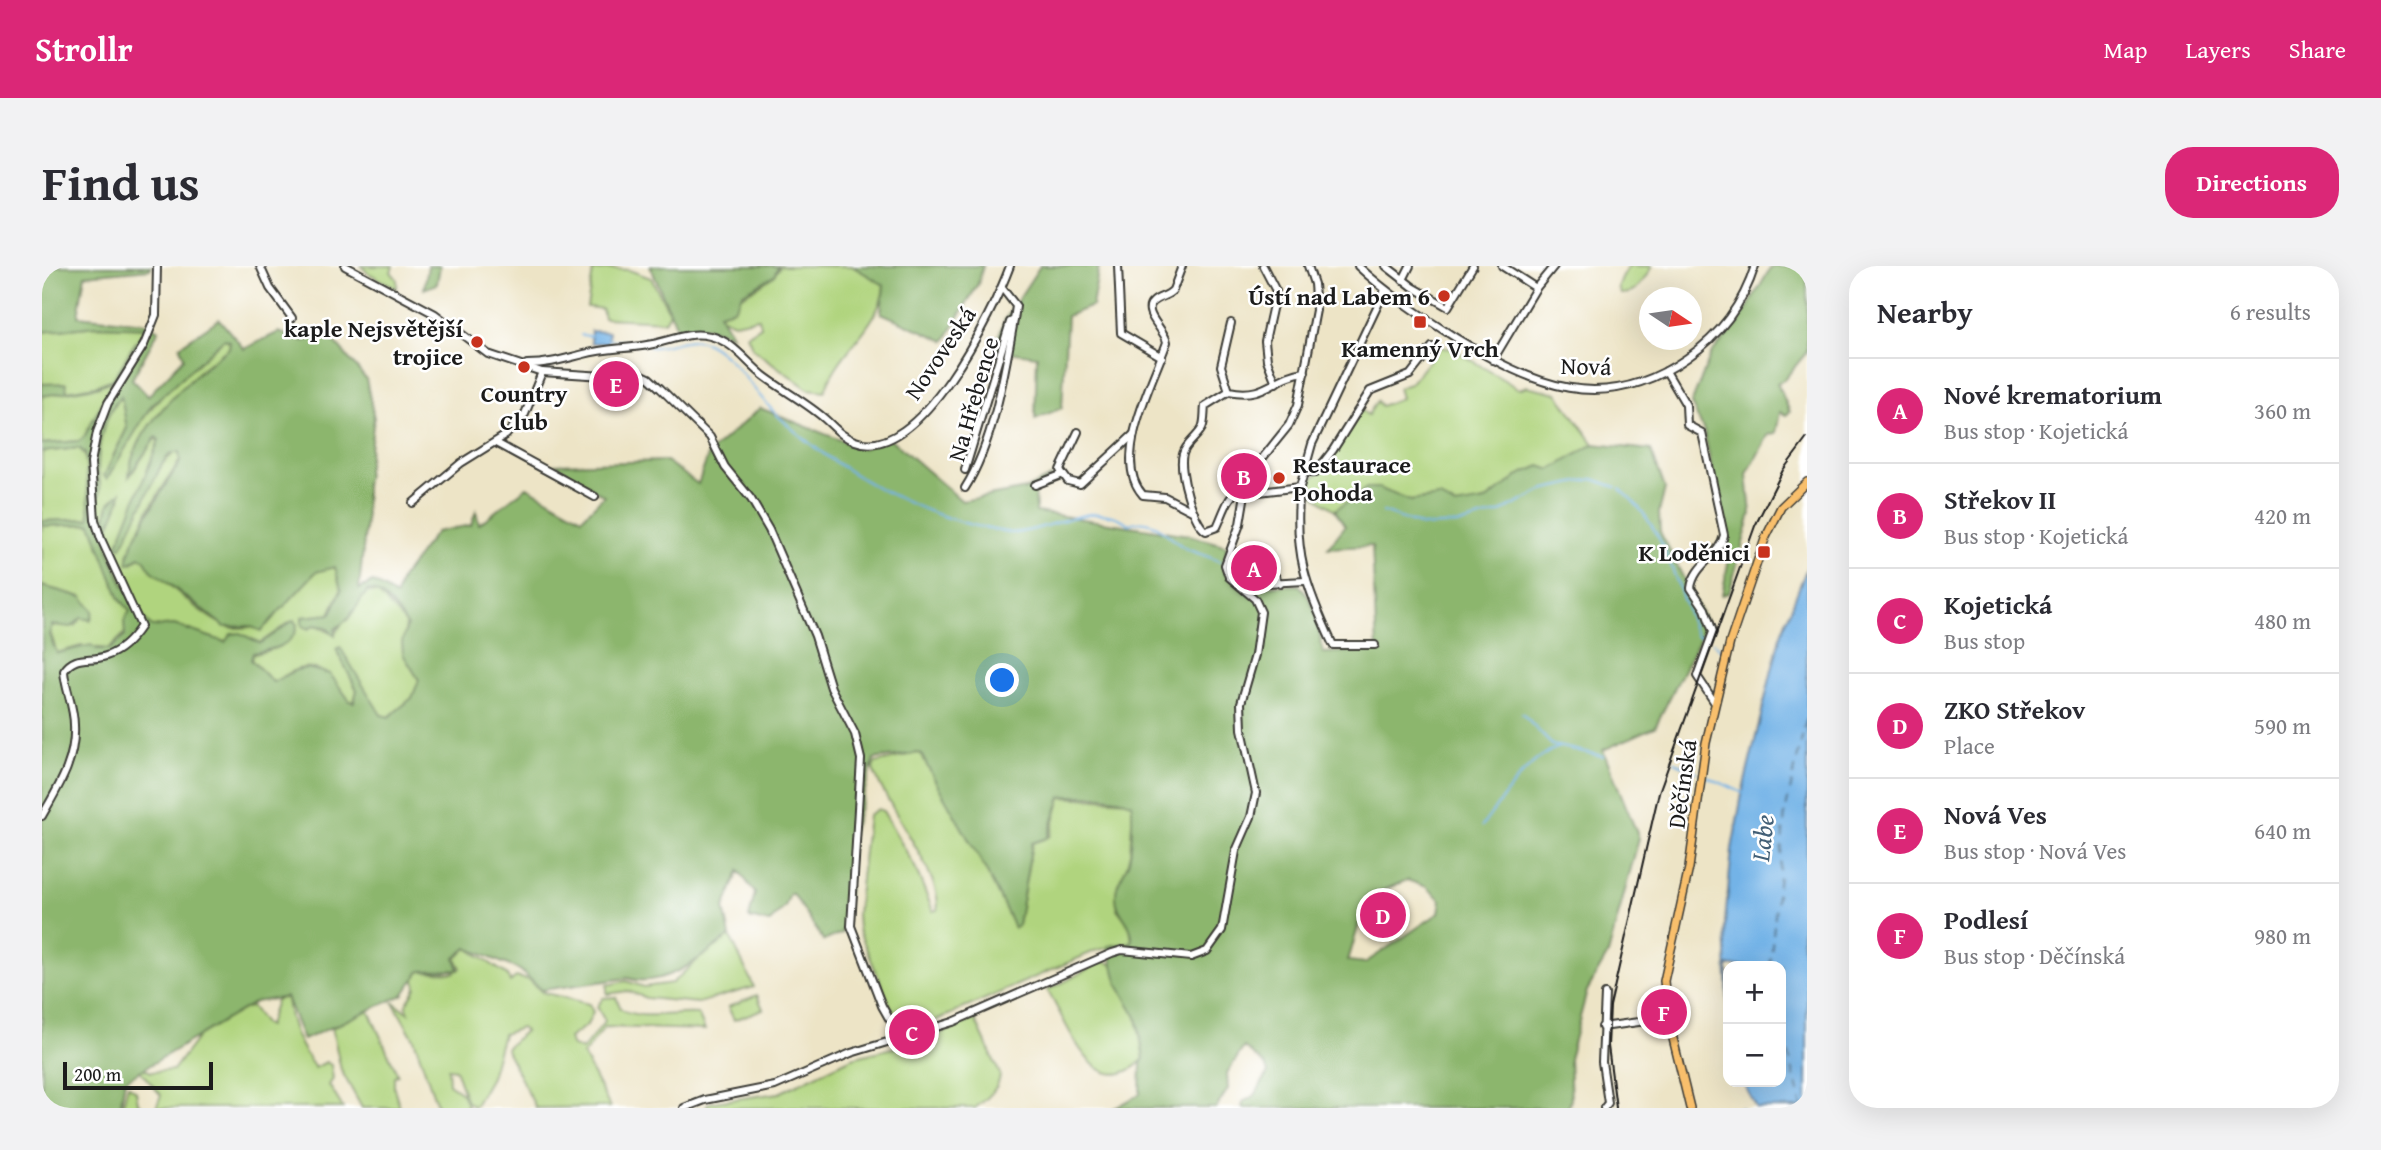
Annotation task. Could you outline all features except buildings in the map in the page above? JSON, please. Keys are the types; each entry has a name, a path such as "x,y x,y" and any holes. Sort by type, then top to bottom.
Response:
{"main road":[{"name":"Děčínská","path":"1690,1108 1668,1018 1664,991 1667,959 1689,868 1715,703 1736,621 1769,528 1782,507 1807,482"}],"street":[{"path":"42,816 66,775 73,751 75,724 64,671 69,663 78,659 105,656 120,648 141,626 95,520 91,463 97,432 108,403 144,345 156,316 157,266"},
{"path":"260,266 270,288 292,318"},
{"path":"345,266 435,314 488,354 542,372 604,376 623,370 638,373 655,383 703,429 725,467 751,499 769,530 815,636 831,688 855,734 861,768 851,926 882,1006 901,1038"},
{"name":"Novoveská","path":"526,365 546,365 584,354 654,344 684,335 711,336 729,343 759,372 825,419 840,434 856,442 869,444 894,435 921,417 972,348 1010,266"},
{"path":"1118,266 1121,333 1162,357"},
{"path":"1182,266 1173,290 1152,302 1149,308 1150,314 1166,334 1167,342 1134,434 1132,467 1139,491 1150,498 1165,497 1194,512"},
{"path":"1263,266 1276,292 1265,341 1267,360 1276,383"},
{"path":"684,1108 705,1100 775,1087 851,1053 953,1022 1122,950 1191,957 1207,951 1215,944 1222,930 1236,851 1251,817 1256,793 1242,729 1241,703 1255,655 1261,611 1255,599 1229,577 1224,565 1240,524 1243,490 1248,475 1289,425 1298,405 1316,305 1308,266"},
{"name":"Nová","path":"1358,266 1385,290 1493,360 1531,379 1579,389 1631,384 1666,371 1694,354 1725,324 1740,300 1755,266"},
{"path":"1386,266 1403,280 1448,307 1473,266"},
{"path":"1403,280 1410,266"},
{"path":"1502,266 1536,288"},
{"path":"1493,360 1536,288 1554,266"},
{"name":"Na Hřebence","path":"965,488 973,475 987,434 1014,320 1013,297 1002,288"},
{"path":"1375,645 1334,645 1305,581 1297,535 1300,487 1312,444 1385,290"},
{"name":"Na Hřebence","path":"965,470 1010,322 1014,320"},
{"path":"1229,391 1224,383 1222,366 1231,323"},
{"path":"1303,473 1315,473 1334,450 1370,391 1410,375 1432,347"},
{"path":"1666,371 1686,405 1686,425 1702,433 1724,535 1723,542 1697,569 1691,588 1712,625 1713,632 1697,676 1715,703"},
{"path":"413,503 461,463 496,443 525,414 542,372"},
{"path":"1300,487 1257,492 1237,490 1224,508 1214,530 1202,528 1183,477 1181,458 1184,450 1202,428 1205,406 1229,391 1260,392 1293,374 1305,372"},
{"path":"1061,475 1063,460 1078,432"},
{"path":"1061,475 1068,481 1080,484 1134,434"},
{"path":"496,443 595,497"},
{"path":"1035,485 1061,475"},
{"path":"1224,565 1257,582 1280,584 1305,581"},
{"path":"1604,1108 1608,1103 1602,1027 1605,994"},
{"path":"1602,1027 1668,1018"}],"green space":[{"path":"42,266 151,266 150,269 85,275 78,316 145,323 159,330 132,379 148,396 184,358 180,346 219,319 244,349 279,332 303,341 329,335 366,379 374,418 365,487 366,520 359,589 373,582 396,596 401,579 436,532 471,525 476,511 479,524 527,487 582,518 604,496 556,464 666,461 698,484 709,453 760,408 862,449 888,437 962,501 1026,489 1053,476 1035,491 1036,512 1189,535 1227,546 1223,569 1258,586 1299,585 1314,608 1323,653 1377,650 1372,546 1328,548 1345,526 1335,510 1367,488 1379,488 1410,501 1440,497 1455,506 1485,501 1521,474 1540,466 1551,470 1594,444 1651,450 1665,488 1659,513 1660,532 1707,624 1655,727 1603,750 1639,838 1608,954 1587,991 1569,1059 1571,1100 1568,1108 1242,1108 1243,1102 1255,1095 1268,1073 1265,1065 1244,1047 1227,1073 1228,1089 1216,1108 1115,1108 1140,1094 1141,1064 1144,1058 1137,1017 1118,985 1108,946 1132,942 1130,929 1116,897 1130,853 1132,804 1109,798 1061,797 1047,838 1032,843 1018,925 1014,928 981,862 918,753 874,759 852,834 847,910 842,933 824,941 793,894 790,894 785,907 769,923 749,918 755,893 739,871 724,908 730,936 695,961 668,975 654,979 627,978 542,990 520,970 467,948 455,958 459,970 420,971 403,995 303,1040 286,997 255,1002 125,1080 120,1108 42,1108 42,586 82,597 93,611 91,620 81,618 72,627 52,625 49,635 57,653 91,645 97,649 110,649 125,636 124,621 130,611 120,599 91,524 42,526 42,521 90,519 85,453 79,448 42,452 42,444 79,441 84,437 114,380 96,387 42,396 42,384 66,383 67,391 95,386 113,379 146,328 97,326 42,332","holes":["224,339 230,341 229,348 166,404 140,440 132,458 129,476 156,437 159,440 117,546 121,547 126,538 162,464 169,455 179,452 180,462 140,529 128,564 140,557 144,559 151,570 225,627 249,626 261,631 316,572 335,567 341,590 331,614 302,617 302,626 308,629 314,625 325,627 335,635 335,629 348,619 368,590 391,604 407,626 402,642 403,654 419,680 412,698 389,717 381,715 340,647 336,649 357,690 354,702 350,701 330,674 307,668 296,670 273,682 251,660 253,653 281,646 292,638 297,625 294,620 260,643 240,633 231,634 225,642 174,625 152,627 139,611 116,569 107,543 107,534 121,492 109,504 103,531 98,511 99,453 102,432 110,412 121,396 127,428 104,476 107,479 151,406","1407,880 1427,887 1441,900 1439,913 1365,963 1348,961 1367,897"]},
{"path":"361,266 393,266 391,272 397,279 397,289 368,273"},
{"path":"428,266 440,266 437,284 424,289"},
{"path":"650,266 778,266 774,276 743,293 734,309 719,313 732,335 706,327 678,330"},
{"path":"780,266 852,266 884,285 875,314 839,363 825,391 808,389 753,349 747,335 761,326 759,318 734,323 718,316 732,302 767,280"},
{"path":"852,266 983,266 978,284 945,341 881,313 884,285"},
{"path":"1040,266 1099,266 1092,306 1067,316 1062,408 1035,419 1037,356 994,350 1004,321"},
{"path":"1628,266 1652,266 1636,289 1621,294 1618,287"},
{"path":"1775,266 1807,266 1807,352 1784,380 1777,383 1790,412 1786,415 1780,412 1776,433 1769,434 1747,474 1751,514 1729,593 1722,595 1729,558 1726,539 1704,431 1691,404 1712,352 1738,324 1770,269"},
{"path":"629,270 651,278 670,313 665,321 604,318 602,309 587,307 593,271"},
{"path":"97,326 146,327 129,352 84,437 79,441 42,444 42,396 67,391 42,384 42,332"},
{"path":"224,339 230,341 229,348 201,369 168,403 130,476 156,437 159,445 144,480 148,490 162,464 176,451 182,457 149,509 128,555 132,563 140,557 144,559 200,610 234,628 267,625 309,577 329,567 337,569 341,590 329,616 302,617 308,629 316,626 335,633 366,592 378,593 406,623 403,654 419,680 412,698 389,717 381,715 337,650 357,690 354,702 350,702 328,676 314,668 298,669 273,682 251,660 252,655 283,644 290,622 260,643 234,633 225,642 174,625 152,627 139,611 118,573 107,535 121,498 106,514 103,531 98,517 99,449 110,411 121,396 127,428 112,458 169,386"},
{"path":"1440,347 1453,349 1519,389 1527,386 1557,393 1594,444 1551,470 1540,466 1521,474 1485,501 1455,507 1440,497 1410,501 1379,489 1367,488 1335,510 1315,496 1309,481 1327,465 1361,410 1368,415 1377,401 1381,406 1401,398 1398,388 1410,384"},
{"path":"79,448 86,457 90,519 42,521 42,452"},
{"path":"91,524 120,599 130,611 124,622 126,632 109,649 81,646 57,653 49,628 57,624 75,626 81,618 82,597 42,586 42,526"},
{"path":"918,753 970,840 1014,928 1018,925 1032,843 1050,836 1061,797 1130,801 1133,807 1130,853 1117,909 1130,925 1132,943 1097,950 930,1023 911,1029 899,1026 858,929 857,914 868,815 878,809 883,811 915,867 933,911 937,910 937,896 932,880 873,769 875,763"},
{"path":"730,936 754,987 698,1003 646,998 628,991 607,994 607,985 626,981 644,987 672,983 703,955"},
{"path":"467,948 506,974 510,982 516,977 529,980 542,992 589,1004 593,1012 587,1025 569,1038 571,1045 582,1050 605,1021 597,1007 603,998 616,997 621,1009 638,1015 698,1014 705,1030 605,1027 583,1055 610,1107 536,1108 506,1048 525,1031 521,1028 503,1034 491,1077 474,1107 467,1102 455,1069 448,1068 449,1084 462,1093 468,1108 438,1108 414,1039 393,1002 409,1013 406,1005 416,988 415,979 420,971 453,973 461,968 456,959"},
{"path":"1103,961 1112,964 1137,1017 1144,1059 1126,1071 1111,1074 1097,1068 1085,1056 1047,990"},
{"path":"757,995 763,1009 734,1020 728,1007"},
{"path":"287,999 296,1035 315,1068 326,1062 331,1065 333,1079 329,1085 343,1108 156,1108 161,1095 140,1071 143,1068 151,1072 173,1070 200,1034 246,1008 252,1007 268,1026 276,1000"},
{"path":"368,1009 398,1075 394,1076 394,1088 400,1108 362,1108 341,1070 332,1028"},
{"path":"975,1019 1000,1074 995,1089 975,1108 707,1108 707,1104 714,1102 779,1093 852,1058 925,1040"},
{"path":"128,1085 136,1091 138,1103 144,1108 122,1108"}],"water":[{"path":"591,331 609,332 608,343 591,343"},
{"name":"Labe","path":"1807,567 1807,871 1802,935 1807,985 1807,1108 1756,1108 1746,1087 1786,1087 1786,961 1726,961 1725,922 1732,849 1742,794 1780,637"}],"waterway":[{"path":"581,335 591,336"},
{"path":"607,339 645,344"},
{"path":"650,347 693,340 707,343 727,357 777,415 828,457 885,492 947,518 1011,533 1071,518 1100,514 1129,524 1147,522 1189,550 1221,562"},
{"path":"1383,512 1422,526 1459,524 1499,513 1546,489 1593,479 1616,487"},
{"path":"1620,489 1648,520 1659,538 1696,635 1708,638"},
{"path":"1713,642 1722,651"},
{"path":"1522,714 1552,745 1603,756"},
{"path":"1482,826 1526,770 1547,752 1559,747"},
{"path":"1675,762 1697,772"},
{"path":"1706,776 1743,793"}],"ferry route":[{"path":"1770,961 1785,813 1807,716"},
{"path":"1781,1024 1802,1108"}],"railway":[{"path":"1616,1108 1608,1046 1610,1006 1659,792 1755,526 1783,470 1807,438"}],"place":[{"name":"Ústí nad Labem 6","path":"1444,296"},
{"name":"Kamenný Vrch","path":"1420,322"},
{"name":"kaple Nejsvětější trojice","path":"477,342"},
{"name":"Country Club","path":"524,367"},
{"name":"Nová Ves","path":"616,384"},
{"name":"Střekov II","path":"1244,476"},
{"name":"Restaurace Pohoda","path":"1279,478"},
{"name":"K Loděnici","path":"1764,552"},
{"name":"Nové krematorium","path":"1254,568"},
{"name":"ZKO Střekov","path":"1383,915"},
{"name":"Podlesí","path":"1664,1012"},
{"name":"Kojetická","path":"912,1032"}]}
